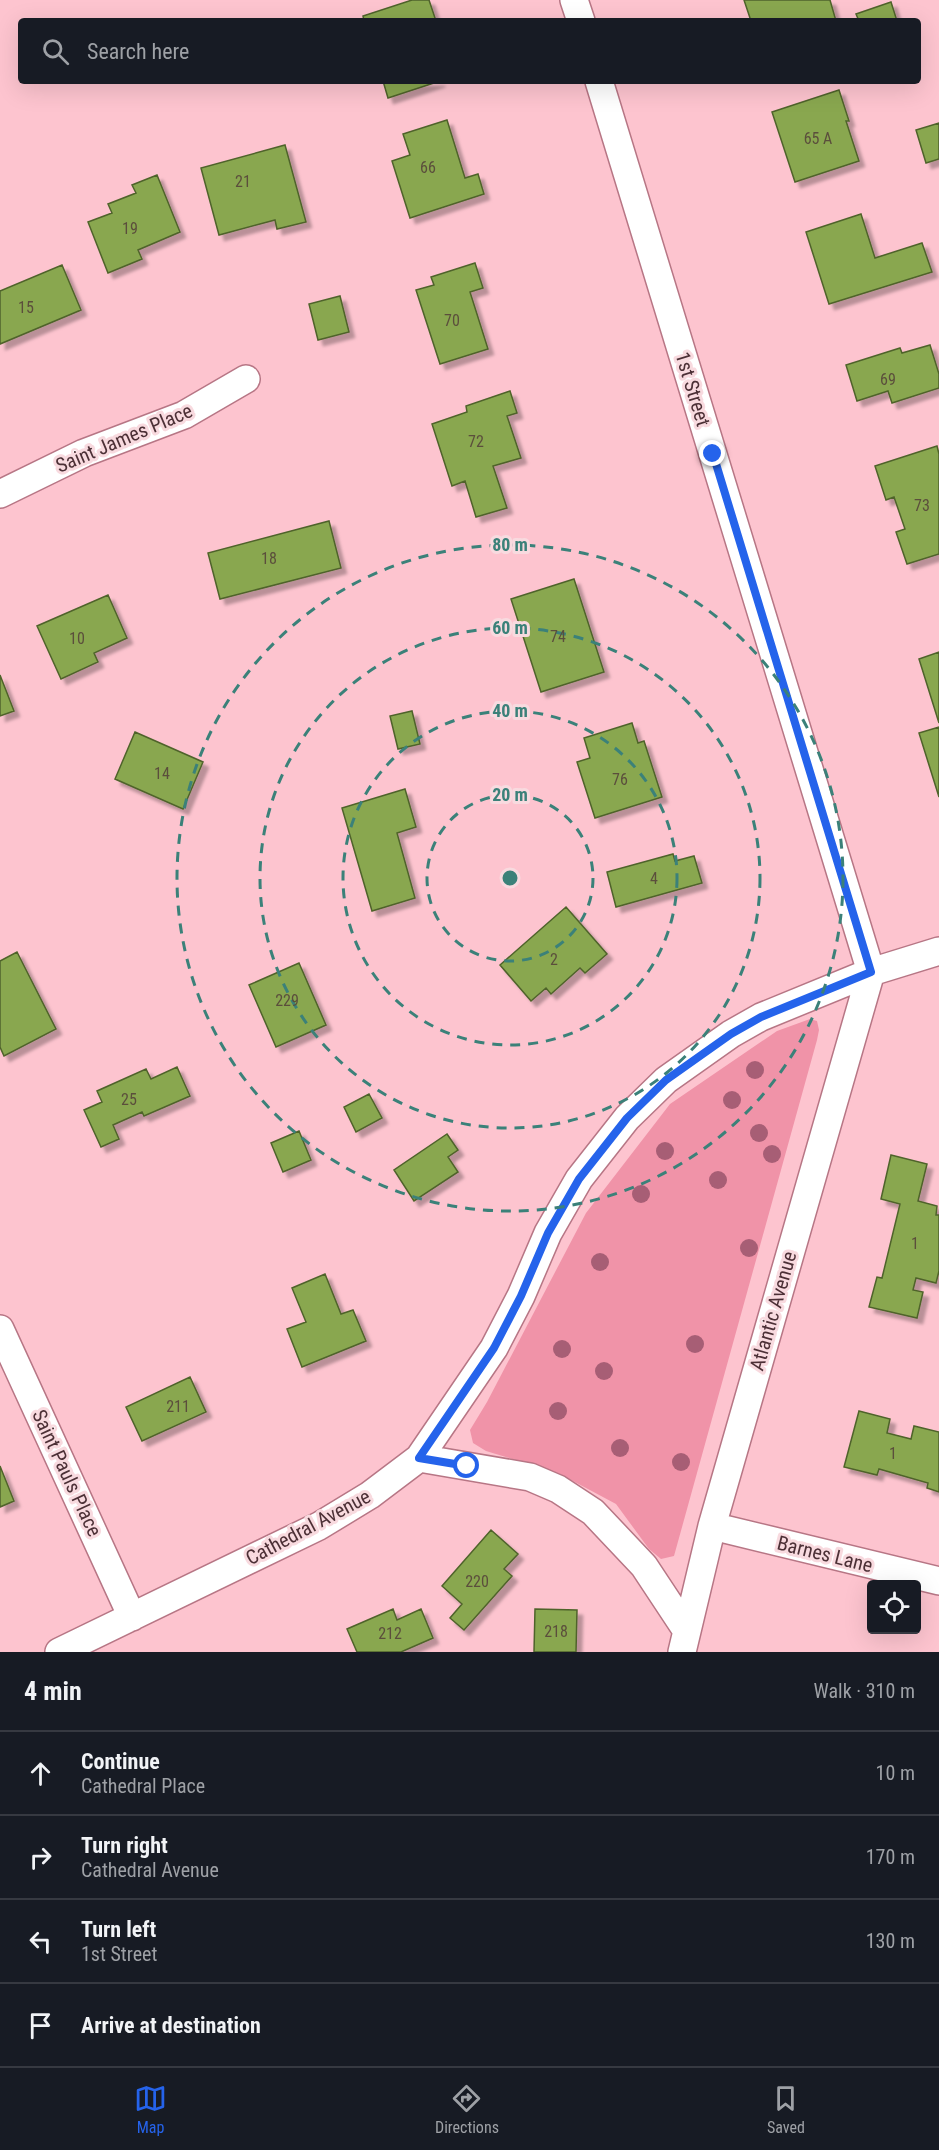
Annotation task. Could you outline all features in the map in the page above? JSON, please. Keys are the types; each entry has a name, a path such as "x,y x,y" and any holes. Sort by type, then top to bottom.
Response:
{"street":[{"path":"574,0 580,18"},
{"name":"1st Street","path":"600,84 871,972"},
{"name":"Saint James Place","path":"0,494 84,453 184,415 246,379"},
{"name":"Cathedral Avenue","path":"59,1652 319,1526 370,1495 419,1458 494,1348 521,1296 548,1233 579,1179 627,1118 666,1080 731,1034 761,1017 871,972 939,951"},
{"name":"Atlantic Avenue","path":"684,1642 712,1526 871,972"},
{"name":"Saint Pauls Place","path":"0,1329 132,1617"},
{"path":"419,1458 530,1477 558,1489 593,1512 644,1566 684,1642"},
{"name":"Barnes Lane","path":"712,1526 939,1581"}],"shaded area":[{"path":"810,1019 817,1021 819,1030 817,1040 674,1556 661,1559 649,1549 616,1504 558,1473 486,1451 473,1443 470,1430 586,1213 670,1104 777,1031"}],"building":[{"path":"412,0 429,0 435,18 363,18 363,16"},
{"path":"744,0 830,0 835,18 750,18"},
{"path":"891,2 896,18 858,18 856,14"},
{"path":"384,84 431,84 388,98"},
{"path":"839,90 859,161 795,182 772,112"},
{"path":"447,120 465,178 478,174 484,194 410,218 392,161 410,155 403,134"},
{"path":"939,123 939,159 926,163 916,130"},
{"path":"285,145 306,222 277,229 275,220 219,235 201,168"},
{"path":"157,175 180,232 138,250 142,259 108,273 88,222 112,213 108,204 136,193 132,185"},
{"path":"861,214 875,258 922,243 932,272 829,304 806,232"},
{"path":"475,263 483,288 470,292 488,349 440,364 416,290 434,285 431,277"},
{"path":"62,265 81,310 0,344 0,291"},
{"path":"340,296 349,332 318,340 309,304"},
{"path":"930,345 939,374 939,388 892,403 888,391 857,401 846,365 900,348 902,353"},
{"path":"510,391 517,413 507,416 521,458 493,466 507,508 476,517 465,481 452,486 432,424 467,412 466,406"},
{"path":"937,446 939,454 939,554 907,564 896,532 905,529 894,497 886,500 875,466"},
{"path":"329,521 341,568 220,599 208,553"},
{"path":"574,579 604,672 541,692 511,599"},
{"path":"108,595 127,638 94,653 98,662 61,679 37,626"},
{"path":"939,652 939,723 919,659"},
{"path":"0,675 14,711 0,716"},
{"path":"412,711 420,744 398,749 390,716"},
{"path":"632,723 638,743 644,741 662,797 595,818 577,762 590,758 584,738"},
{"path":"939,727 939,797 919,733"},
{"path":"135,732 203,762 183,809 115,779"},
{"path":"405,789 416,827 397,833 415,898 372,911 342,808"},
{"path":"673,854 675,861 694,856 702,883 616,907 607,872"},
{"path":"566,907 607,954 585,973 580,968 551,994 546,988 531,1001 500,965"},
{"path":"17,952 56,1029 4,1056 0,1047 0,961"},
{"path":"299,963 326,1025 276,1047 249,985"},
{"path":"177,1067 190,1096 144,1116 142,1112 113,1125 119,1139 101,1147 84,1110 102,1102 97,1091 146,1069 151,1079"},
{"path":"369,1094 382,1118 356,1132 344,1107"},
{"path":"299,1131 311,1160 283,1172 271,1143"},
{"path":"447,1134 458,1150 448,1157 458,1172 414,1201 394,1170"},
{"path":"891,1155 927,1164 918,1201 937,1206 936,1215 939,1215 939,1271 936,1283 916,1278 913,1290 923,1292 917,1318 869,1307 877,1277 882,1278 900,1204 881,1199"},
{"path":"325,1274 341,1314 353,1310 366,1341 302,1367 287,1329 306,1322 292,1288"},
{"path":"190,1377 206,1412 142,1441 126,1407"},
{"path":"859,1411 890,1419 887,1433 911,1439 914,1426 939,1432 939,1492 927,1488 928,1483 879,1469 877,1475 844,1467"},
{"path":"0,1466 14,1501 0,1507"},
{"path":"491,1530 518,1554 504,1569 512,1576 464,1630 450,1618 462,1604 442,1586"},
{"path":"393,1609 397,1620 421,1609 433,1638 401,1652 357,1652 347,1629"},
{"path":"535,1609 577,1610 576,1652 534,1652"}],"route":[{"path":"467,1466 419,1458 494,1348 521,1296 548,1233 579,1179 627,1118 666,1080 731,1034 761,1017 871,972 713,454"}]}
